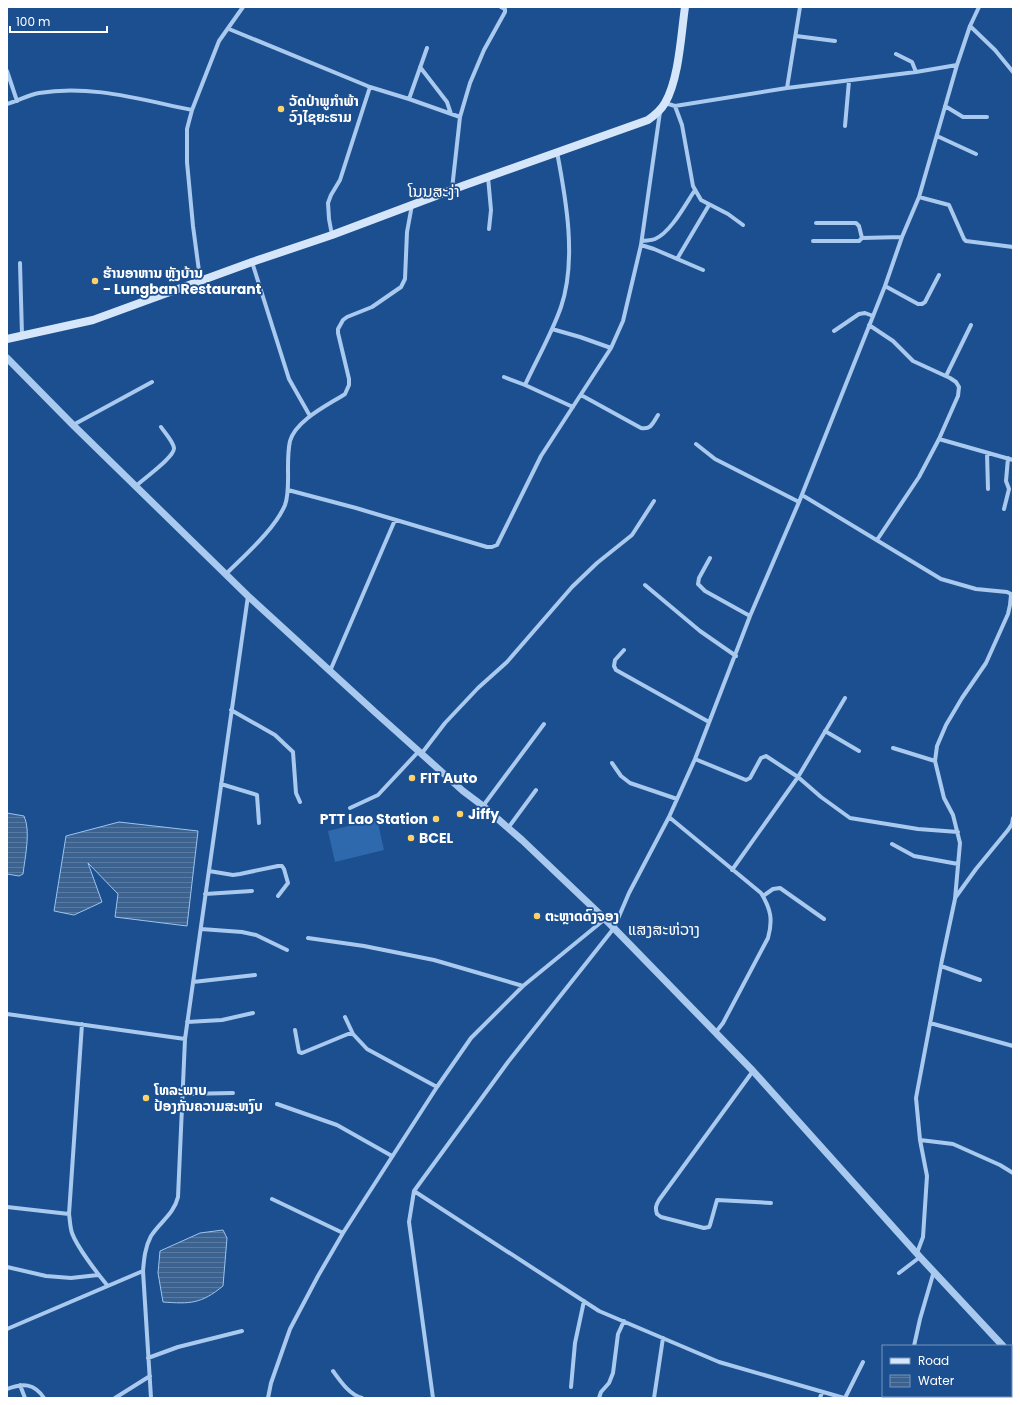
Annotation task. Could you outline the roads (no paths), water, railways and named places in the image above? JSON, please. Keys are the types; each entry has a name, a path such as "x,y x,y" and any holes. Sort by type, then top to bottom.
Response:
{"main road":[{"path":"7,339 93,320 648,120 663,106 675,80 685,7"}],"street":[{"path":"199,281 187,162 187,129 192,110 219,41 229,29 243,7"},
{"path":"452,190 460,117 470,83 484,50 505,12 505,9 501,7"},
{"path":"786,88 800,7"},
{"path":"433,1398 410,1222 414,1190 508,1062 614,928 629,893 669,817 695,759 736,656 750,616 802,495 873,316 902,237 919,197 957,65 970,26 979,7"},
{"path":"970,26 995,50 1013,72"},
{"path":"229,29 370,88 409,99 460,117"},
{"path":"796,36 835,41"},
{"path":"409,99 427,48"},
{"path":"896,54 912,62 916,72"},
{"path":"288,490 487,547 497,545 541,456 610,348 623,321 642,243 663,106 675,106 786,88 850,81 957,65"},
{"path":"420,67 447,102 451,114"},
{"path":"7,71 17,101"},
{"path":"844,126 850,81"},
{"path":"332,235 328,203 340,180 370,88"},
{"path":"7,104 38,93 76,90 112,94 192,110"},
{"path":"675,106 682,125 695,190 701,200 728,214 743,225"},
{"path":"945,106 963,117 988,117"},
{"path":"937,136 976,154"},
{"path":"525,384 562,306 568,274 570,255 565,193 557,152"},
{"path":"488,177 491,210 489,229"},
{"path":"642,243 654,240 664,233 695,190"},
{"path":"919,197 949,205 966,241 1013,247"},
{"path":"226,574 274,524 285,504 288,490 290,441 295,431 310,416 345,394 347,390 349,379 338,334 340,324 347,316 360,313 398,291 403,284 405,274 407,232 412,204"},
{"path":"677,259 709,205"},
{"path":"816,222 856,224 859,226 862,238"},
{"path":"813,241 859,241 862,238 902,237"},
{"path":"642,243 703,270"},
{"path":"252,262 289,379 310,416"},
{"path":"20,263 22,335"},
{"path":"884,286 918,304 922,304 925,302 939,275"},
{"path":"834,331 859,314 865,313 873,316"},
{"path":"869,325 893,341 913,360 946,376 956,382 959,387 958,396 939,439 919,477 877,540"},
{"path":"946,376 971,325"},
{"path":"552,328 580,336 610,348"},
{"path":"7,358 73,425 248,596 420,752 463,790 484,806 605,919 753,1071 1002,1345"},
{"path":"504,377 525,384 573,407"},
{"path":"73,425 152,382"},
{"path":"581,395 641,428 646,429 650,427 658,415"},
{"path":"136,486 168,459 174,451 174,447 161,427"},
{"path":"939,439 1013,460"},
{"path":"696,444 715,459 799,502"},
{"path":"987,453 988,489"},
{"path":"1004,510 1009,489 1006,481 1008,458"},
{"path":"802,495 941,579 976,589 1007,592 1012,595 1008,614 986,664 962,698 946,725 937,746 935,761 944,798 953,815 960,843 955,899 916,1098 920,1140 927,1176 923,1237 919,1255 900,1273"},
{"path":"350,808 378,794 420,752 478,688 507,662 572,587 597,563 632,535 654,501"},
{"path":"330,671 395,520"},
{"path":"710,558 699,578 698,584 706,591 750,616"},
{"path":"645,585 700,631 736,656"},
{"path":"151,1398 144,1270 147,1248 151,1236 175,1208 178,1197 185,1039 248,596"},
{"path":"624,650 615,660 614,666 616,670 709,722"},
{"path":"732,870 798,777 845,698"},
{"path":"231,710 275,735 293,752 296,793 300,802"},
{"path":"484,806 544,724"},
{"path":"825,731 859,751"},
{"path":"893,748 935,761"},
{"path":"695,759 746,780 750,778 761,758 766,756 798,777 821,797 850,818 918,829 958,832"},
{"path":"612,763 621,776 630,783 677,799"},
{"path":"221,784 257,795 259,824"},
{"path":"508,828 536,790"},
{"path":"669,817 761,893 771,916 772,926 768,938 723,1024 716,1032"},
{"path":"955,899 976,869 1008,830 1012,824 1013,818"},
{"path":"892,844 914,856 958,864"},
{"path":"209,871 233,875 282,866 288,883 278,896"},
{"path":"763,896 773,888 780,888 824,919"},
{"path":"206,894 252,891"},
{"path":"268,1398 271,1383 290,1330 318,1276 343,1233 392,1156 471,1038 523,986 605,919"},
{"path":"201,929 242,932 256,935 287,950"},
{"path":"308,938 364,946 434,960 523,986"},
{"path":"941,966 980,980"},
{"path":"193,982 255,975"},
{"path":"187,1022 222,1020 253,1013"},
{"path":"7,1014 185,1039"},
{"path":"345,1017 353,1034 367,1049 437,1087"},
{"path":"930,1023 1013,1046"},
{"path":"82,1024 69,1214 74,1237 98,1275 107,1285"},
{"path":"295,1030 298,1049 299,1052 302,1053 348,1034 353,1034"},
{"path":"753,1071 659,1200 655,1210 656,1214 661,1217 704,1228 709,1227 710,1225 717,1200 771,1203"},
{"path":"183,1094 233,1093"},
{"path":"277,1104 337,1125 392,1156"},
{"path":"920,1140 953,1144 1000,1165 1013,1173"},
{"path":"414,1190 599,1310 719,1362 844,1398 863,1362"},
{"path":"272,1199 343,1233"},
{"path":"7,1207 69,1214"},
{"path":"7,1267 46,1276 71,1278 98,1275"},
{"path":"7,1329 144,1270"},
{"path":"914,1345 934,1270"},
{"path":"571,1387 575,1343 584,1301"},
{"path":"599,1398 601,1392 609,1383 613,1373 618,1334 624,1321"},
{"path":"148,1358 178,1347 242,1330"},
{"path":"654,1398 663,1338"},
{"path":"333,1371 342,1384 355,1396 362,1398"},
{"path":"116,1398 150,1376"},
{"path":"7,1389 20,1385 30,1386 36,1389 44,1398"},
{"path":"20,1385 25,1398"},
{"path":"820,1398 822,1392"}],"water":[{"path":"7,813 24,816 26,822 26,852 23,874 19,876 7,874"},
{"path":"119,822 198,831 187,926 115,917 118,894 88,863 102,902 74,915 54,911 66,836"},
{"path":"223,1230 227,1238 223,1286 201,1300 195,1302 163,1302 158,1273 160,1251 200,1233"}],"place":[{"name":"ວັດປ່າພູກຳພ້າ ວົງໄຊຍະຣາມ","path":"281,109"},
{"name":"ຮ້ານອາຫານ ຫຼັງບ້ານ - Lungban Restaurant","path":"95,281"},
{"name":"FIT Auto","path":"412,778"},
{"name":"Jiffy","path":"460,814"},
{"name":"PTT Lao Station","path":"436,819"},
{"name":"BCEL","path":"411,838"},
{"name":"ຕະຫຼາດດົງຈອງ","path":"537,916"},
{"name":"ໂທລະພາບ ປ້ອງກັນຄວາມສະຫງົບ","path":"146,1098"}],"district":[{"name":"ໂນນສະງ່າ","path":"434,191"},
{"name":"ແສງສະຫ່ວາງ","path":"664,929"}]}
